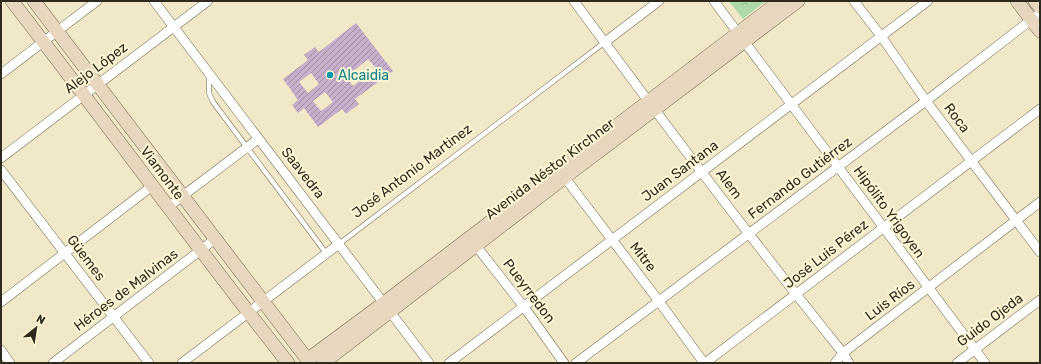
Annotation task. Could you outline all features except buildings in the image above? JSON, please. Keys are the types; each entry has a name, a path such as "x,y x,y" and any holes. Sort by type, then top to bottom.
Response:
{"street":[{"name":"Viamonte","path":"12,1 84,94 248,313 288,363"},
{"name":"Viamonte","path":"34,1 308,361"},
{"path":"1,74 97,1"},
{"name":"Saavedra","path":"154,1 429,363"},
{"name":"Alejo López","path":"1,158 208,1"},
{"name":"Alem","path":"574,1 651,105 796,295 843,353 849,363"},
{"name":"José Antonio Martinez","path":"605,42 659,1"},
{"name":"Hipólito Yrigoyen","path":"714,1 928,289 985,363"},
{"name":"Avenida Néstor Kirchner","path":"741,37 780,1"},
{"name":"Avenida Néstor Kirchner","path":"323,363 387,308 561,173 741,37 798,1"},
{"name":"Roca","path":"854,1 881,36 926,101 1040,252"},
{"name":"Juan Santana","path":"449,363 928,1"},
{"path":"1017,1 1036,16 1040,31"},
{"path":"1035,1 1040,7"},
{"name":"Fernando Gutiérrez","path":"576,363 658,300 749,234 926,101 1036,16"},
{"name":"José Luis Pérez","path":"705,363 1040,109"},
{"path":"168,207 258,139"},
{"name":"Güemes","path":"1,170 149,363"},
{"name":"Mitre","path":"561,173 705,363"},
{"path":"1,302 64,252 152,186"},
{"name":"Luis Ríos","path":"835,363 843,353 1040,202"},
{"name":"Héroes de Malvinas","path":"53,363 215,239"},
{"name":"Pueyrredon","path":"473,242 524,307 564,363"},
{"name":"José Antonio Martinez","path":"182,363 339,244"},
{"name":"Guido Ojeda","path":"957,363 1040,300"},
{"name":"Avenida Néstor Kirchner","path":"308,361 387,308"},
{"path":"1,350 10,363"}],"lane":[{"name":"José Antonio Martinez","path":"339,244 605,42"},
{"path":"209,73 208,93 212,102 326,253"}],"green space":[{"path":"729,1 766,1 743,19"}],"place":[{"name":"Alcaidia","path":"330,75"}]}
